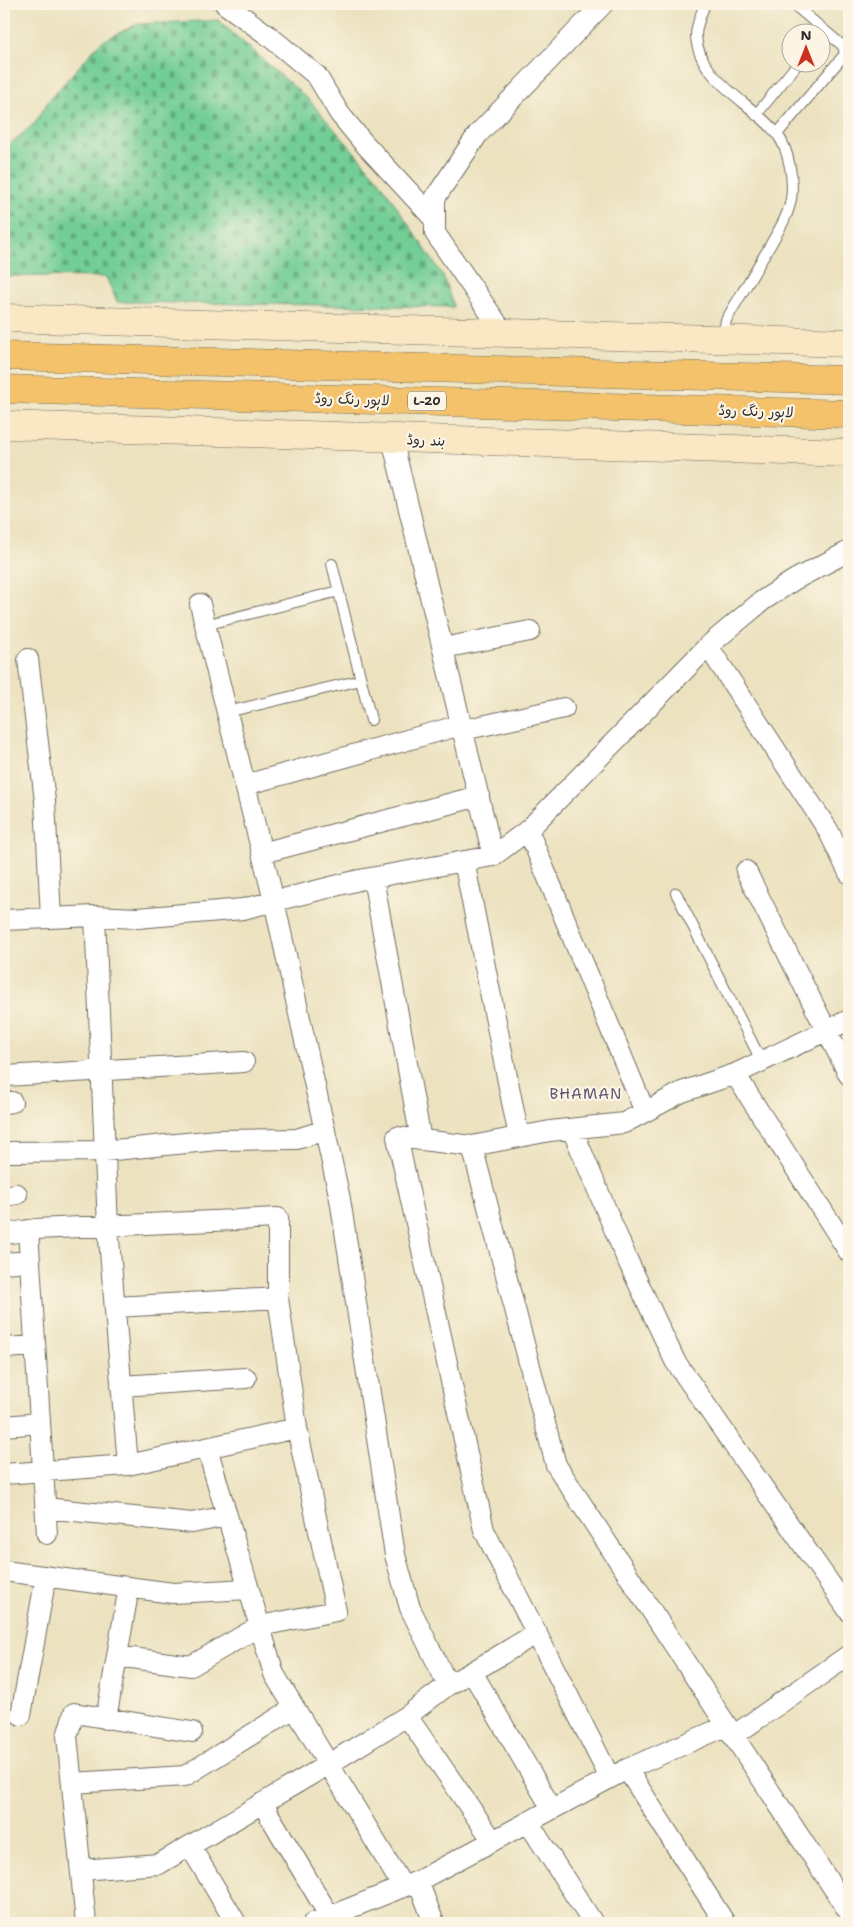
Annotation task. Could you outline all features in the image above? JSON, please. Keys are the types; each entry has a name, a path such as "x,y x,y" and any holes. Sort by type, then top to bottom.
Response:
{"highway":[{"path":"4,356 849,380"},
{"name":"لاہور رنگ روڈ","path":"4,389 849,414"}],"main road":[{"path":"4,318 849,343"},
{"name":"بند روڈ","path":"4,425 849,454"}],"street":[{"path":"224,4 269,36 317,76 339,113 362,141 435,220"},
{"path":"503,332 435,233 435,198 478,134 603,4"},
{"path":"392,439 493,856"},
{"path":"4,920 95,916 137,918 243,909 373,878 493,856 528,830 708,646 762,601 794,580 847,559"},
{"path":"200,604 274,901 342,1209 395,1555 410,1608 448,1685"},
{"path":"443,648 530,631"},
{"path":"708,646 828,830 849,873"},
{"path":"28,659 45,801 51,918"},
{"path":"245,785 462,728 564,708"},
{"path":"262,853 479,796"},
{"path":"528,830 645,1112"},
{"path":"464,861 519,1137"},
{"path":"746,871 849,1075"},
{"path":"373,878 421,1140"},
{"path":"95,916 108,1227 128,1465"},
{"path":"725,1923 619,1773 537,1633 484,1530 397,1137 472,1146 519,1137 624,1123 682,1092 736,1074 849,1020"},
{"path":"6,1076 244,1062"},
{"path":"736,1074 849,1252"},
{"path":"572,1129 626,1257 675,1361 849,1611"},
{"path":"11,1152 104,1150 218,1140 297,1139 325,1130"},
{"path":"472,1146 556,1465 849,1912"},
{"path":"4,1234 28,1230 278,1218 278,1298 297,1428 336,1611 260,1626 191,1666 117,1656"},
{"path":"28,1230 47,1534"},
{"path":"4,1263 30,1261"},
{"path":"115,1307 278,1298"},
{"path":"4,1348 35,1346"},
{"path":"121,1386 246,1378"},
{"path":"4,1426 40,1423"},
{"path":"4,1474 128,1465 297,1428"},
{"path":"206,1448 274,1674 329,1764 411,1884 434,1923"},
{"path":"45,1508 192,1523 227,1516"},
{"path":"4,1571 173,1593 249,1589"},
{"path":"21,1715 46,1576"},
{"path":"106,1719 130,1587"},
{"path":"81,1870 159,1864 329,1764 407,1716 448,1685 537,1633"},
{"path":"262,1803 322,1920 354,1916 619,1773 729,1731 849,1655"},
{"path":"472,1672 552,1809"},
{"path":"72,1783 185,1776 294,1708"},
{"path":"86,1923 67,1736 74,1713 192,1732"},
{"path":"407,1716 493,1841"},
{"path":"528,1822 594,1923"},
{"path":"190,1846 236,1923"}],"lane":[{"path":"705,4 697,26 696,37 701,55 723,86 777,134 783,146 791,182 788,209 726,320 722,339"},
{"path":"793,4 810,22"},
{"path":"830,39 843,46 845,54 830,72"},
{"path":"756,115 791,72"},
{"path":"777,134 830,72"},
{"path":"332,564 371,720"},
{"path":"205,625 339,591"},
{"path":"227,712 361,680"},
{"path":"676,893 762,1062"}],"green space":[{"path":"218,20 308,99 379,180 443,276 454,307 117,302 106,277 4,276 4,149 35,123 49,100 101,42 137,24"}],"district":[{"name":"BHAMAN","path":"586,1094"}]}
